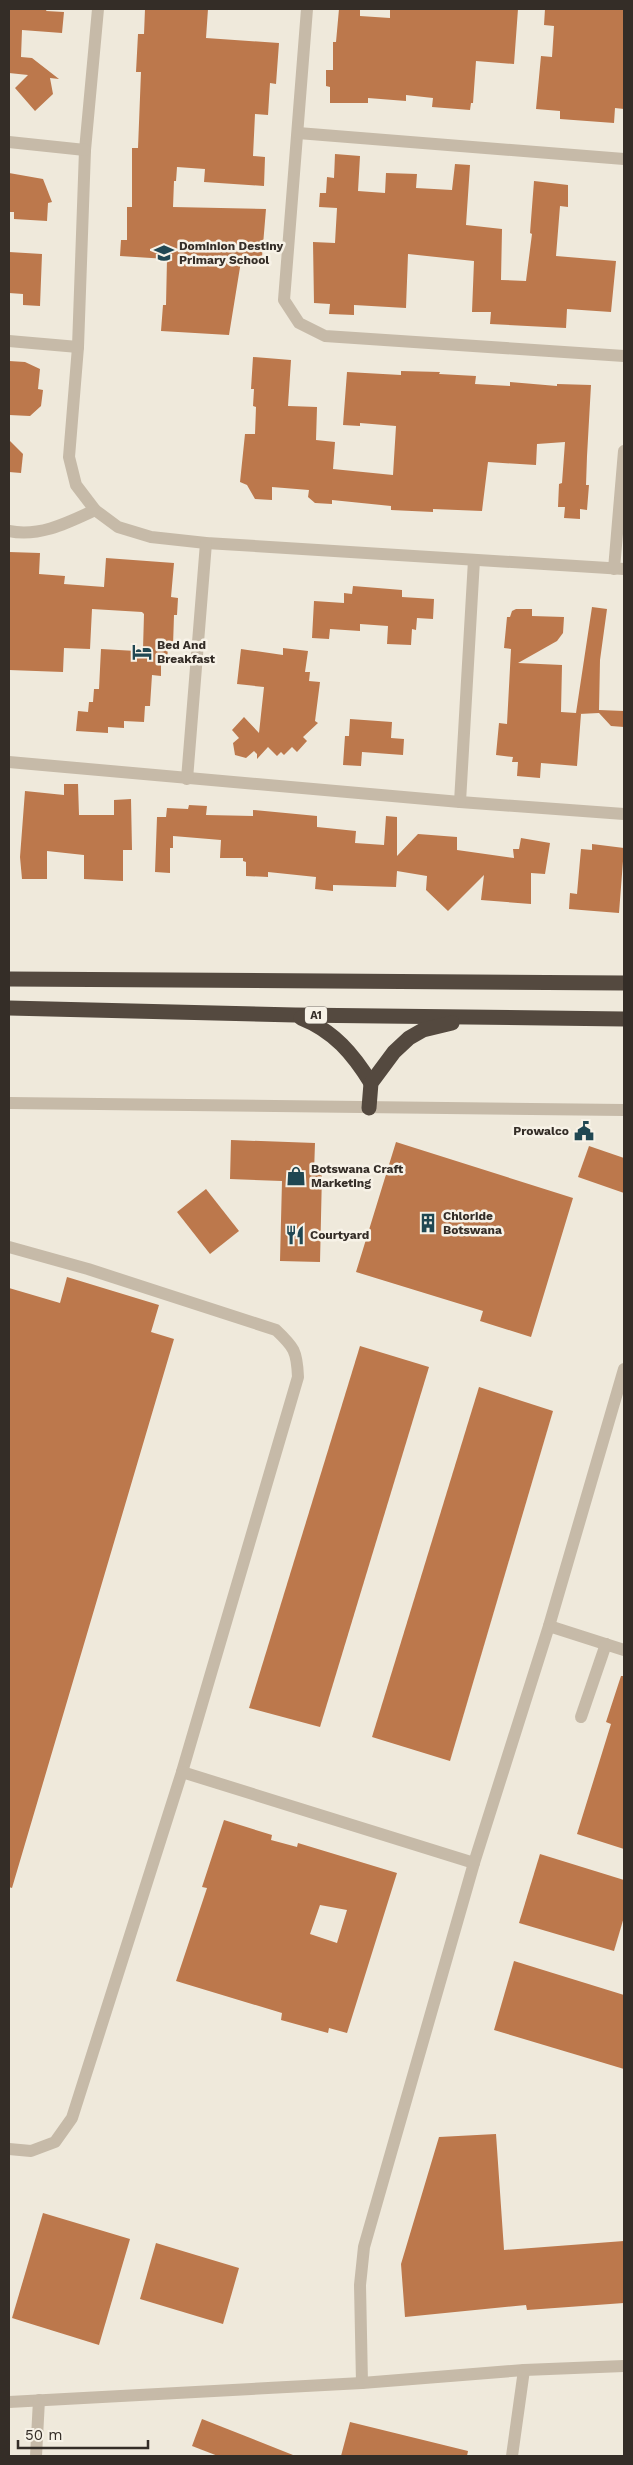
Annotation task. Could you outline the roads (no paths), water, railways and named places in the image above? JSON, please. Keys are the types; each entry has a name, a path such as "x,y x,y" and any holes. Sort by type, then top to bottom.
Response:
{"highway":[{"path":"9,979 624,983"},
{"name":"A1","path":"9,1008 296,1015 624,1019"},
{"path":"296,1015 332,1033 357,1060 372,1083"},
{"path":"369,1108 372,1083 394,1052 409,1038 423,1030 446,1023 494,1018"}],"street":[{"path":"98,9 85,150 78,347 70,457 76,485 95,510 118,527 151,537 206,543 619,569 624,451"},
{"path":"307,9 284,300 299,323 325,336 624,356"},
{"path":"298,133 624,159"},
{"path":"9,142 85,150"},
{"path":"9,341 78,347"},
{"path":"9,531 24,534 47,530 95,510"},
{"path":"187,779 206,543"},
{"path":"460,802 474,560"},
{"path":"9,762 187,779 624,814"},
{"path":"9,1103 624,1110"},
{"path":"9,1247 88,1269 276,1330 298,1356 298,1376 182,1772 72,2118 55,2142 31,2151 9,2149"},
{"path":"362,2383 360,2284 364,2247 474,1863 549,1626 624,1370"},
{"path":"549,1626 624,1650"},
{"path":"581,1717 606,1644"},
{"path":"182,1772 474,1863"},
{"path":"9,2402 362,2383 524,2370 624,2366"},
{"path":"512,2456 524,2370"},
{"path":"36,2456 39,2400"}],"place":[{"name":"Dominion Destiny Primary School","path":"164,253"},
{"name":"Bed And Breakfast","path":"142,652"},
{"name":"Prowalco","path":"584,1131"},
{"name":"Botswana Craft Marketing","path":"296,1176"},
{"name":"Chloride Botswana","path":"428,1223"},
{"name":"Courtyard","path":"295,1235"}]}
